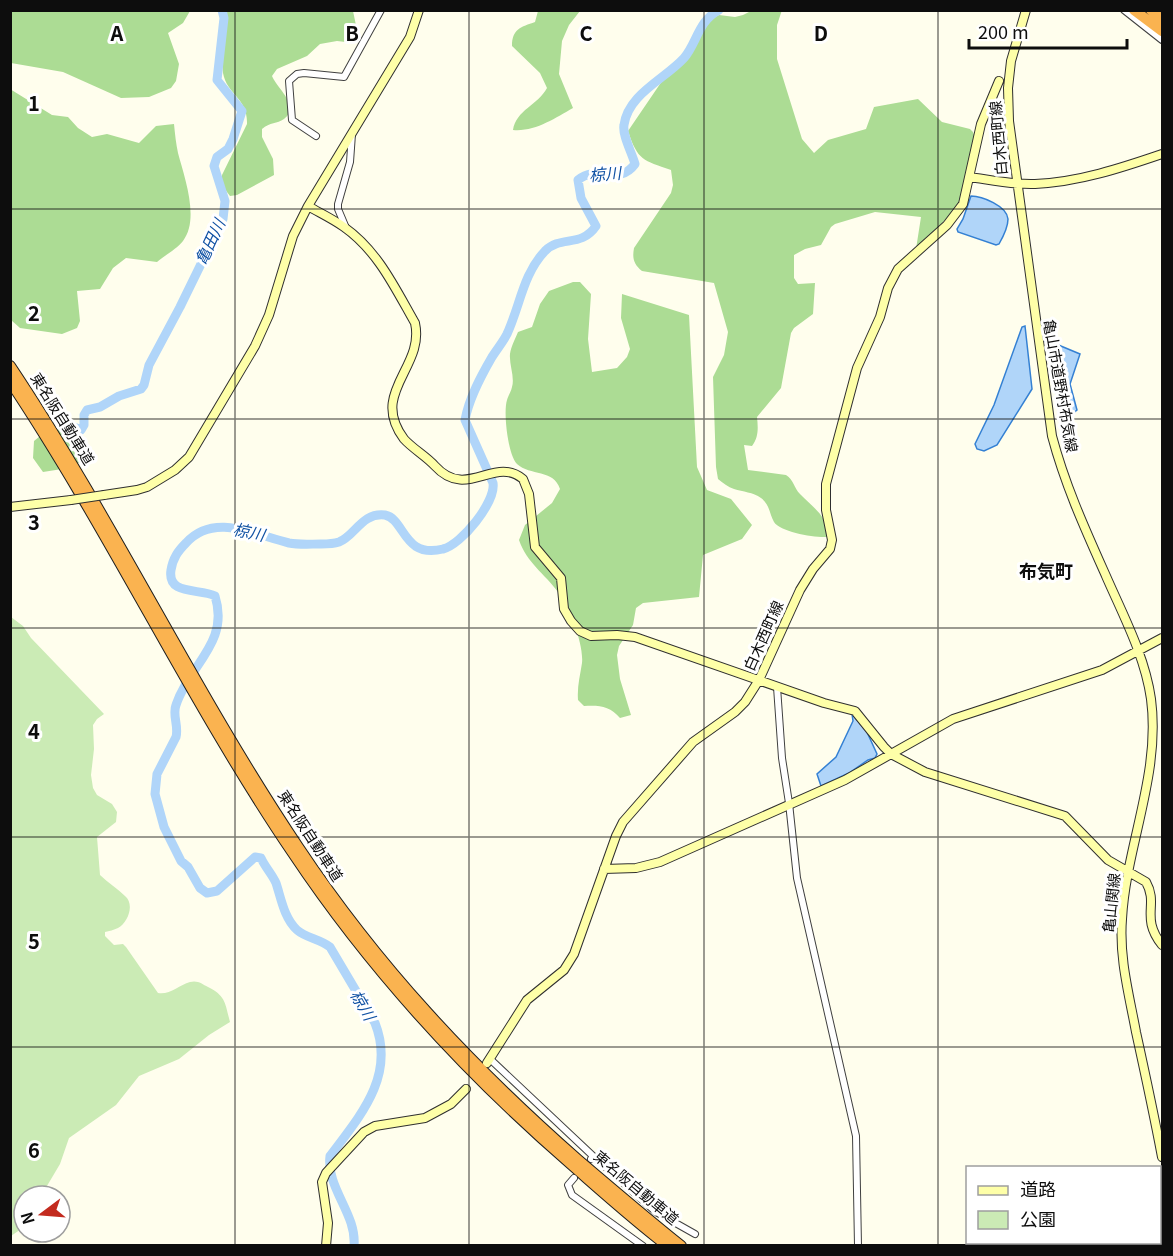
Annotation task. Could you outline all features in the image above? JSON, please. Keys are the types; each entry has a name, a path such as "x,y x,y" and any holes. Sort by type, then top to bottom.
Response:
{"highway":[{"path":"1134,10 1162,31"},
{"path":"1151,10 1162,20"},
{"name":"東名阪自動車道","path":"10,366 99,508 205,703 303,854 366,942 446,1034 509,1097 666,1245"},
{"name":"東名阪自動車道","path":"10,381 175,649"},
{"path":"632,1212 693,1240"},
{"name":"東名阪自動車道","path":"632,1212 681,1245"}],"street":[{"path":"316,136 292,120 290,81 297,74 304,73 344,77 381,10"},
{"path":"10,507 137,490 147,487 175,470 189,457 255,346 269,315 293,237 308,206 410,37 419,10"},
{"name":"白木西町線","path":"970,177 1017,183 1009,121 1008,88 1014,50 1026,10"},
{"path":"1124,10 1162,40"},
{"name":"白木西町線","path":"488,1061 527,1000 564,970 574,954 623,822 693,742 745,702 759,680 793,602 806,579 827,555 832,545 826,510 826,484 857,368 880,317 888,288 903,263 939,233 955,217 963,204 981,124 999,81"},
{"path":"347,229 338,204 350,162 352,132"},
{"path":"1017,183 1042,184 1083,177 1162,154"},
{"name":"亀山市道野村布気線","path":"1017,183 1052,436 1076,510 1138,652"},
{"path":"308,206 347,229 384,268 415,323 417,330 415,343 392,403 393,415 400,431 410,444 448,478 464,480 497,472 514,472 526,482 535,547 560,575 563,585 564,609 580,631 595,637 617,635 635,637 824,703 855,711 891,754 925,772 1065,816 1108,860 1146,882 1151,898 1150,921 1162,945"},
{"path":"604,869 636,868 660,862 845,780 953,719 1102,670 1162,638"},
{"name":"亀山関線","path":"1138,652 1148,681 1153,729 1151,758 1122,916 1122,955 1162,1157"},
{"path":"777,687 782,758 797,878 856,1136 858,1245"},
{"path":"488,1061 592,1157 656,1212 693,1240"},
{"path":"326,1245 328,1223 322,1182 326,1173 364,1132 375,1126 425,1118 451,1104 466,1089"},
{"path":"574,1178 568,1185 572,1195 643,1245"}],"green space":[{"path":"782,10 777,25 777,59 802,139 814,153 828,140 866,129 874,107 918,99 942,122 970,129 976,140 960,200 954,211 916,249 921,217 875,212 835,224 821,245 805,249 794,255 794,278 798,284 815,283 813,314 794,328 791,333 781,388 757,417 758,432 754,443 752,446 744,445 748,470 789,477 798,492 822,518 827,537 783,529 774,522 768,506 761,498 732,488 718,479 713,377 724,355 728,332 714,283 642,271 635,264 633,255 634,248 671,193 673,185 671,170 643,158 635,148 628,131 660,84 692,44 705,22 719,15 735,17 751,11"},
{"path":"10,11 190,11 183,23 168,33 179,64 176,81 171,88 149,97 121,98 63,72 11,63"},
{"path":"225,11 353,11 358,35 355,43 337,41 320,44 307,56 277,69 272,76 286,97 290,108 289,114 284,119 262,129 262,137 273,159 274,175 237,195 230,196 221,184 222,175 247,124 244,108 229,87 223,73 227,15"},
{"path":"538,11 580,11 569,25 562,41 559,74 573,108 537,127 513,130 518,117 547,88 540,73 512,46 516,32 535,22"},
{"path":"10,89 52,115 68,117 78,128 92,137 107,134 139,143 156,126 174,124 177,150 187,185 190,221 183,241 157,262 126,258 113,268 100,289 77,291 80,321 77,328 62,334 20,328 11,320"},
{"path":"573,282 580,282 591,294 588,339 592,372 617,368 627,357 630,349 621,318 622,294 689,315 697,467 707,490 731,499 752,525 742,539 703,555 699,597 643,603 636,608 633,625 619,646 617,655 620,679 631,715 620,718 608,709 599,706 584,706 578,700 582,655 575,626 558,592 531,562 519,540 525,525 552,503 560,489 553,478 522,468 517,464 511,452 506,423 507,400 513,383 510,354 518,332 532,327 540,304 549,291"},
{"path":"62,428 80,453 81,462 62,469 43,472 33,458 34,441 45,432"},
{"path":"11,617 23,626 31,638 104,714 93,725 94,749 91,775 93,788 97,795 112,804 117,812 116,822 97,837 100,875 125,896 130,904 129,913 122,926 105,932 105,936 114,945 123,944 126,947 158,993 167,993 186,983 193,982 214,990 224,1001 230,1022 209,1035 179,1059 139,1076 116,1105 69,1138 60,1164 48,1184 12,1184 11,1236"}],"water":[{"path":"971,196 999,206 1007,214 1007,225 999,244 996,245 958,232 957,229"},
{"path":"1025,326 1032,389 997,445 984,451 977,449 975,444 994,405 1022,327"},
{"path":"1044,339 1080,354 1070,384 1077,410 1070,416 1064,412 1057,398 1052,360"},
{"path":"852,714 866,730 877,754 875,758 849,773 821,786 817,774 836,757 853,721"}],"waterway":[{"name":"亀田川","path":"70,425 81,430 87,410 100,407 119,396 141,389 144,385 149,365 223,219 225,201 214,166 217,157 228,149 242,111 217,80 224,18 222,10"},
{"name":"椋川","path":"354,1246 351,1223 332,1179 330,1156 363,1110 378,1078 381,1061 380,1042 375,1023 330,947 301,933 289,920 276,883 261,858 255,857 217,891 207,893 200,888 188,867 181,861 164,827 155,794 157,774 176,737 176,705 182,691 213,641 218,613 215,596 179,588 174,584 171,578 172,566 181,549 197,534 222,527 249,531 293,544 330,544 345,539 370,517 385,515 397,523 412,544 430,551 450,546 468,531 489,501 493,483 465,420 472,395 507,334 532,270 551,246 584,237 596,226 581,198 578,180 585,175 622,174 635,164 624,134 624,125 632,104 684,58 706,20 719,10"}],"district":[{"name":"布気町","path":"1046,572"}]}
